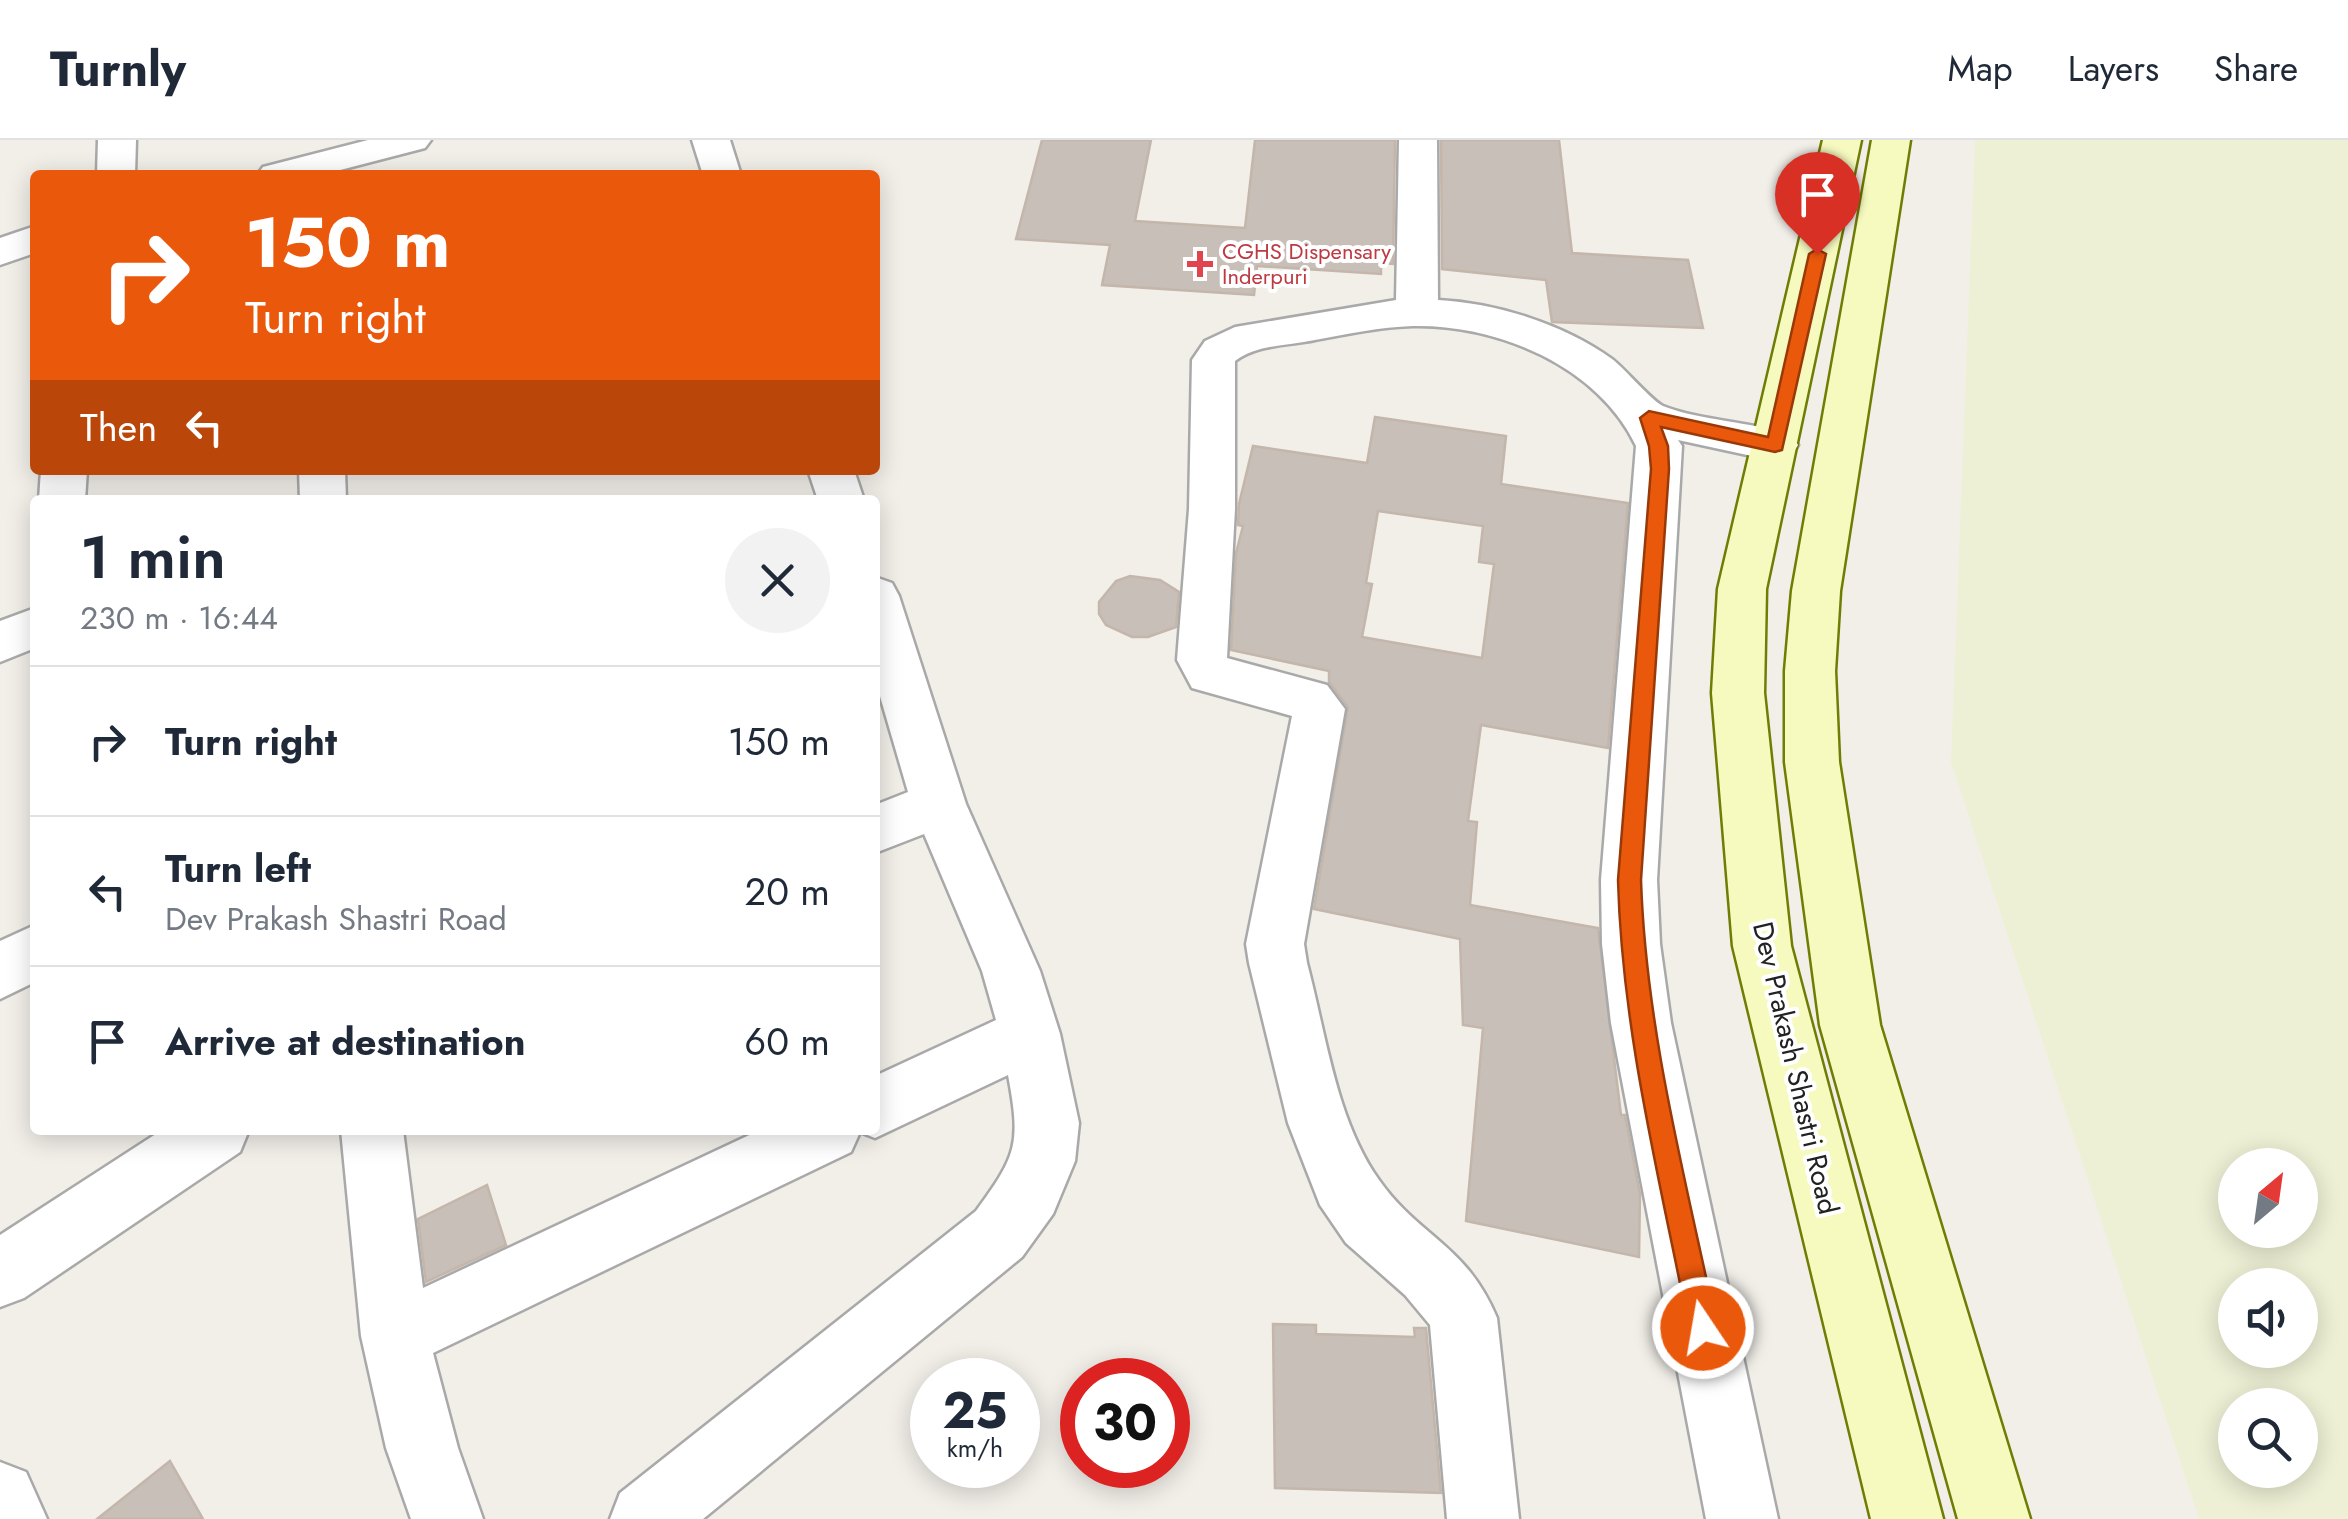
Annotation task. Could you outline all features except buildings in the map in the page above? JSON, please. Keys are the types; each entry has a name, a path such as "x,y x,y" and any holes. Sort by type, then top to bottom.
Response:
{"street":[{"path":"116,170 117,140"},
{"path":"297,165 412,140"},
{"path":"711,140 720,170"},
{"path":"1417,312 1418,140"},
{"name":"Dev Prakash Shastri Road","path":"1842,140 1742,589 1738,693 1762,946 1907,1519"},
{"path":"1891,140 1816,590 1810,671 1812,762 1850,1025 1994,1519"},
{"path":"0,253 30,240"},
{"path":"1483,1519 1462,1318 1448,1292 1358,1207 1343,1181 1327,1146 1278,963 1276,944 1318,709 1309,700 1210,674 1202,660 1212,509 1212,360 1217,352 1246,338 1417,312 1480,321 1542,340 1589,364 1649,418 1659,446 1629,880 1631,944 1641,1023 1742,1519"},
{"path":"1649,418 1775,445"},
{"path":"646,1519 999,1234 1030,1191 1044,1160 1048,1123 1030,1034 1011,972 939,804 880,617"},
{"path":"0,642 30,629"},
{"path":"880,828 939,804"},
{"path":"0,972 30,954"},
{"path":"880,1106 1030,1034"},
{"path":"0,1274 210,1135"},
{"path":"373,1135 395,1336 422,1448 447,1519"},
{"path":"395,1336 818,1135"},
{"path":"0,1498 11,1519"}],"green space":[{"path":"1975,140 2348,140 2348,1519 2199,1519 1951,762"}],"place":[{"name":"CGHS Dispensary Inderpuri","path":"1200,264"}],"route":[{"path":"1703,1328 1641,1023 1631,944 1629,880 1660,469 1659,446 1649,418 1775,445 1817,254"}]}
